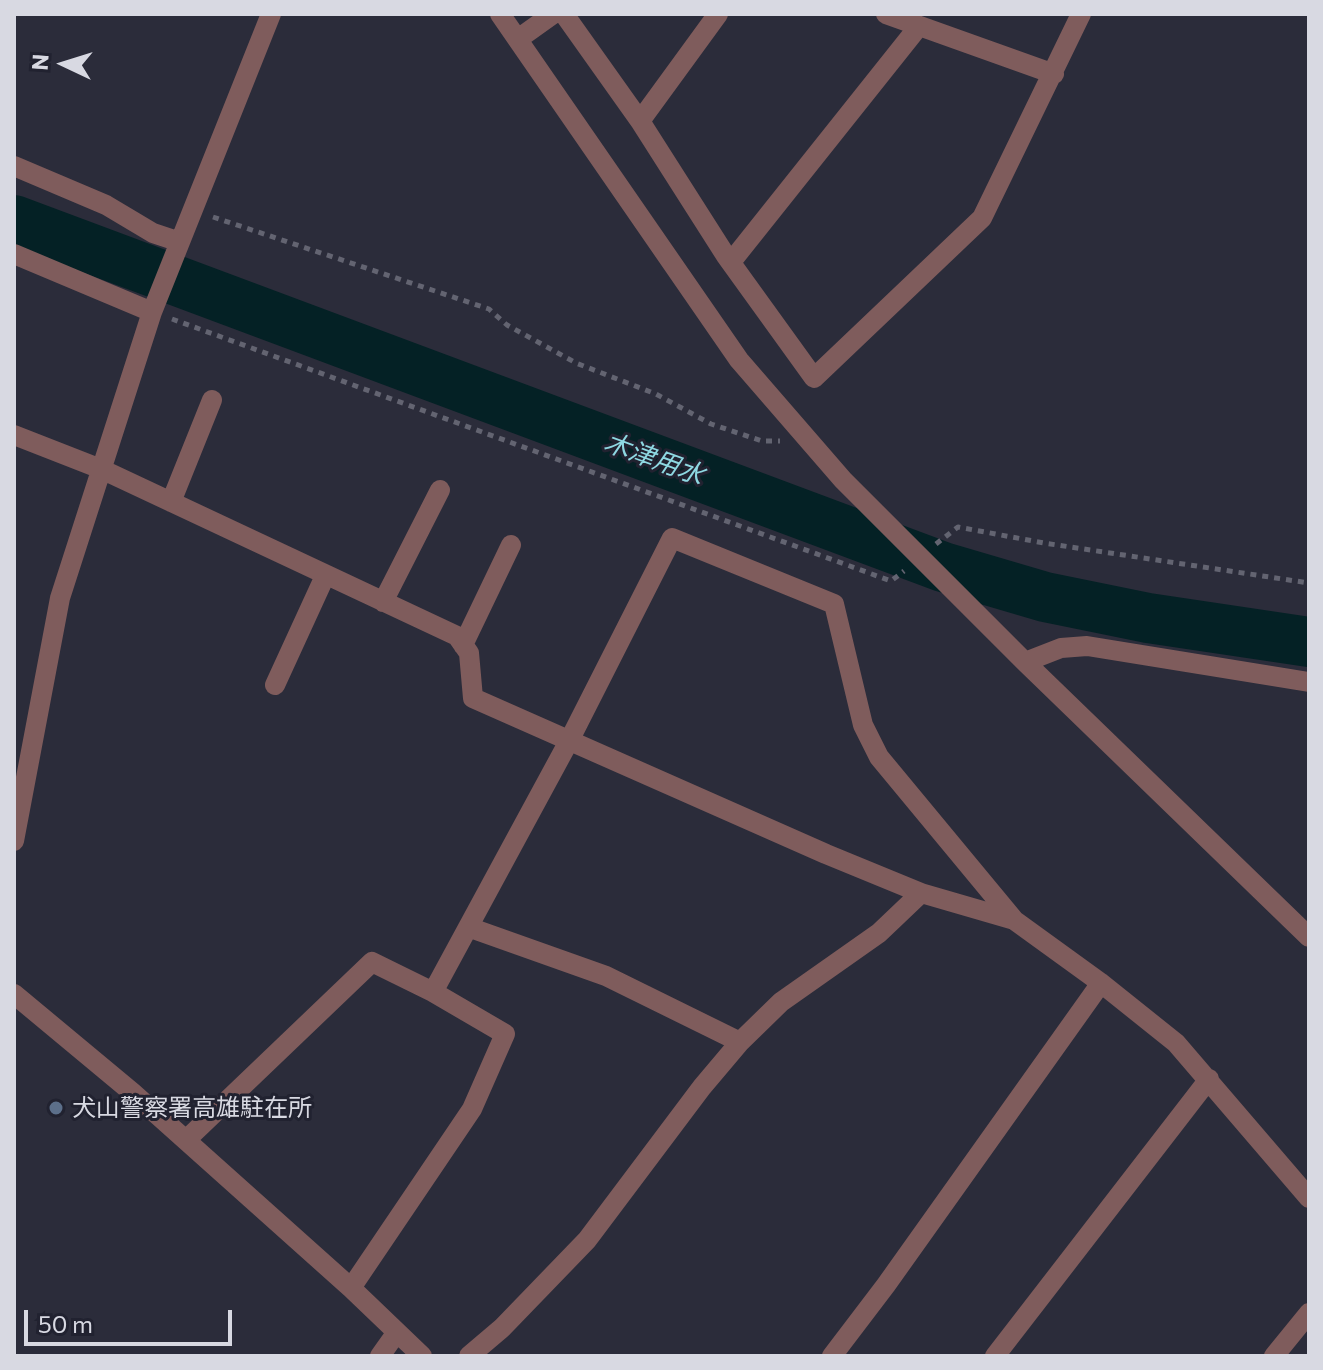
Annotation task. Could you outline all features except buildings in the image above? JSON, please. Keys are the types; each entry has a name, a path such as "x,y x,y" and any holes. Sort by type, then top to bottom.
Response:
{"street":[{"path":"14,841 60,598 156,304 271,14"},
{"path":"500,14 739,360 843,480 1025,662 1309,937"},
{"path":"518,39 553,14"},
{"path":"564,14 640,121 731,262 814,378 982,218 1081,14"},
{"path":"640,121 718,14"},
{"path":"886,14 1054,74"},
{"path":"731,262 919,26"},
{"path":"14,166 106,205 178,247"},
{"path":"14,254 156,304"},
{"path":"171,502 212,400"},
{"path":"14,435 101,469 457,636 469,653 473,698 921,893 1014,920"},
{"path":"383,602 440,490"},
{"path":"433,992 569,741 672,538 834,604 863,725 879,757 1014,920 1101,983 1176,1043 1309,1198"},
{"path":"463,645 511,545"},
{"path":"275,685 325,576"},
{"path":"1025,662 1061,648 1087,646 1309,682"},
{"path":"469,1356 502,1328 587,1240 702,1087 740,1042 781,1002 879,933 921,893"},
{"path":"468,927 606,976 740,1042"},
{"path":"186,1140 372,962 433,992 505,1034 472,1109 351,1288"},
{"path":"832,1356 1101,983"},
{"path":"14,994 186,1140 422,1356"},
{"path":"995,1356 1209,1079"},
{"path":"1274,1356 1309,1313"},
{"path":"380,1356 397,1332"}],"path":[{"path":"193,211 489,309 507,325 576,363 656,394 711,424 762,441 782,440 799,429"},
{"path":"156,304 891,581 906,569"},
{"path":"949,534 958,527 1309,583"}],"waterway":[{"name":"木津用水","path":"14,220 943,567 1045,597 1148,618 1309,642"}],"place":[{"name":"犬山警察署高雄駐在所","path":"56,1108"}]}
